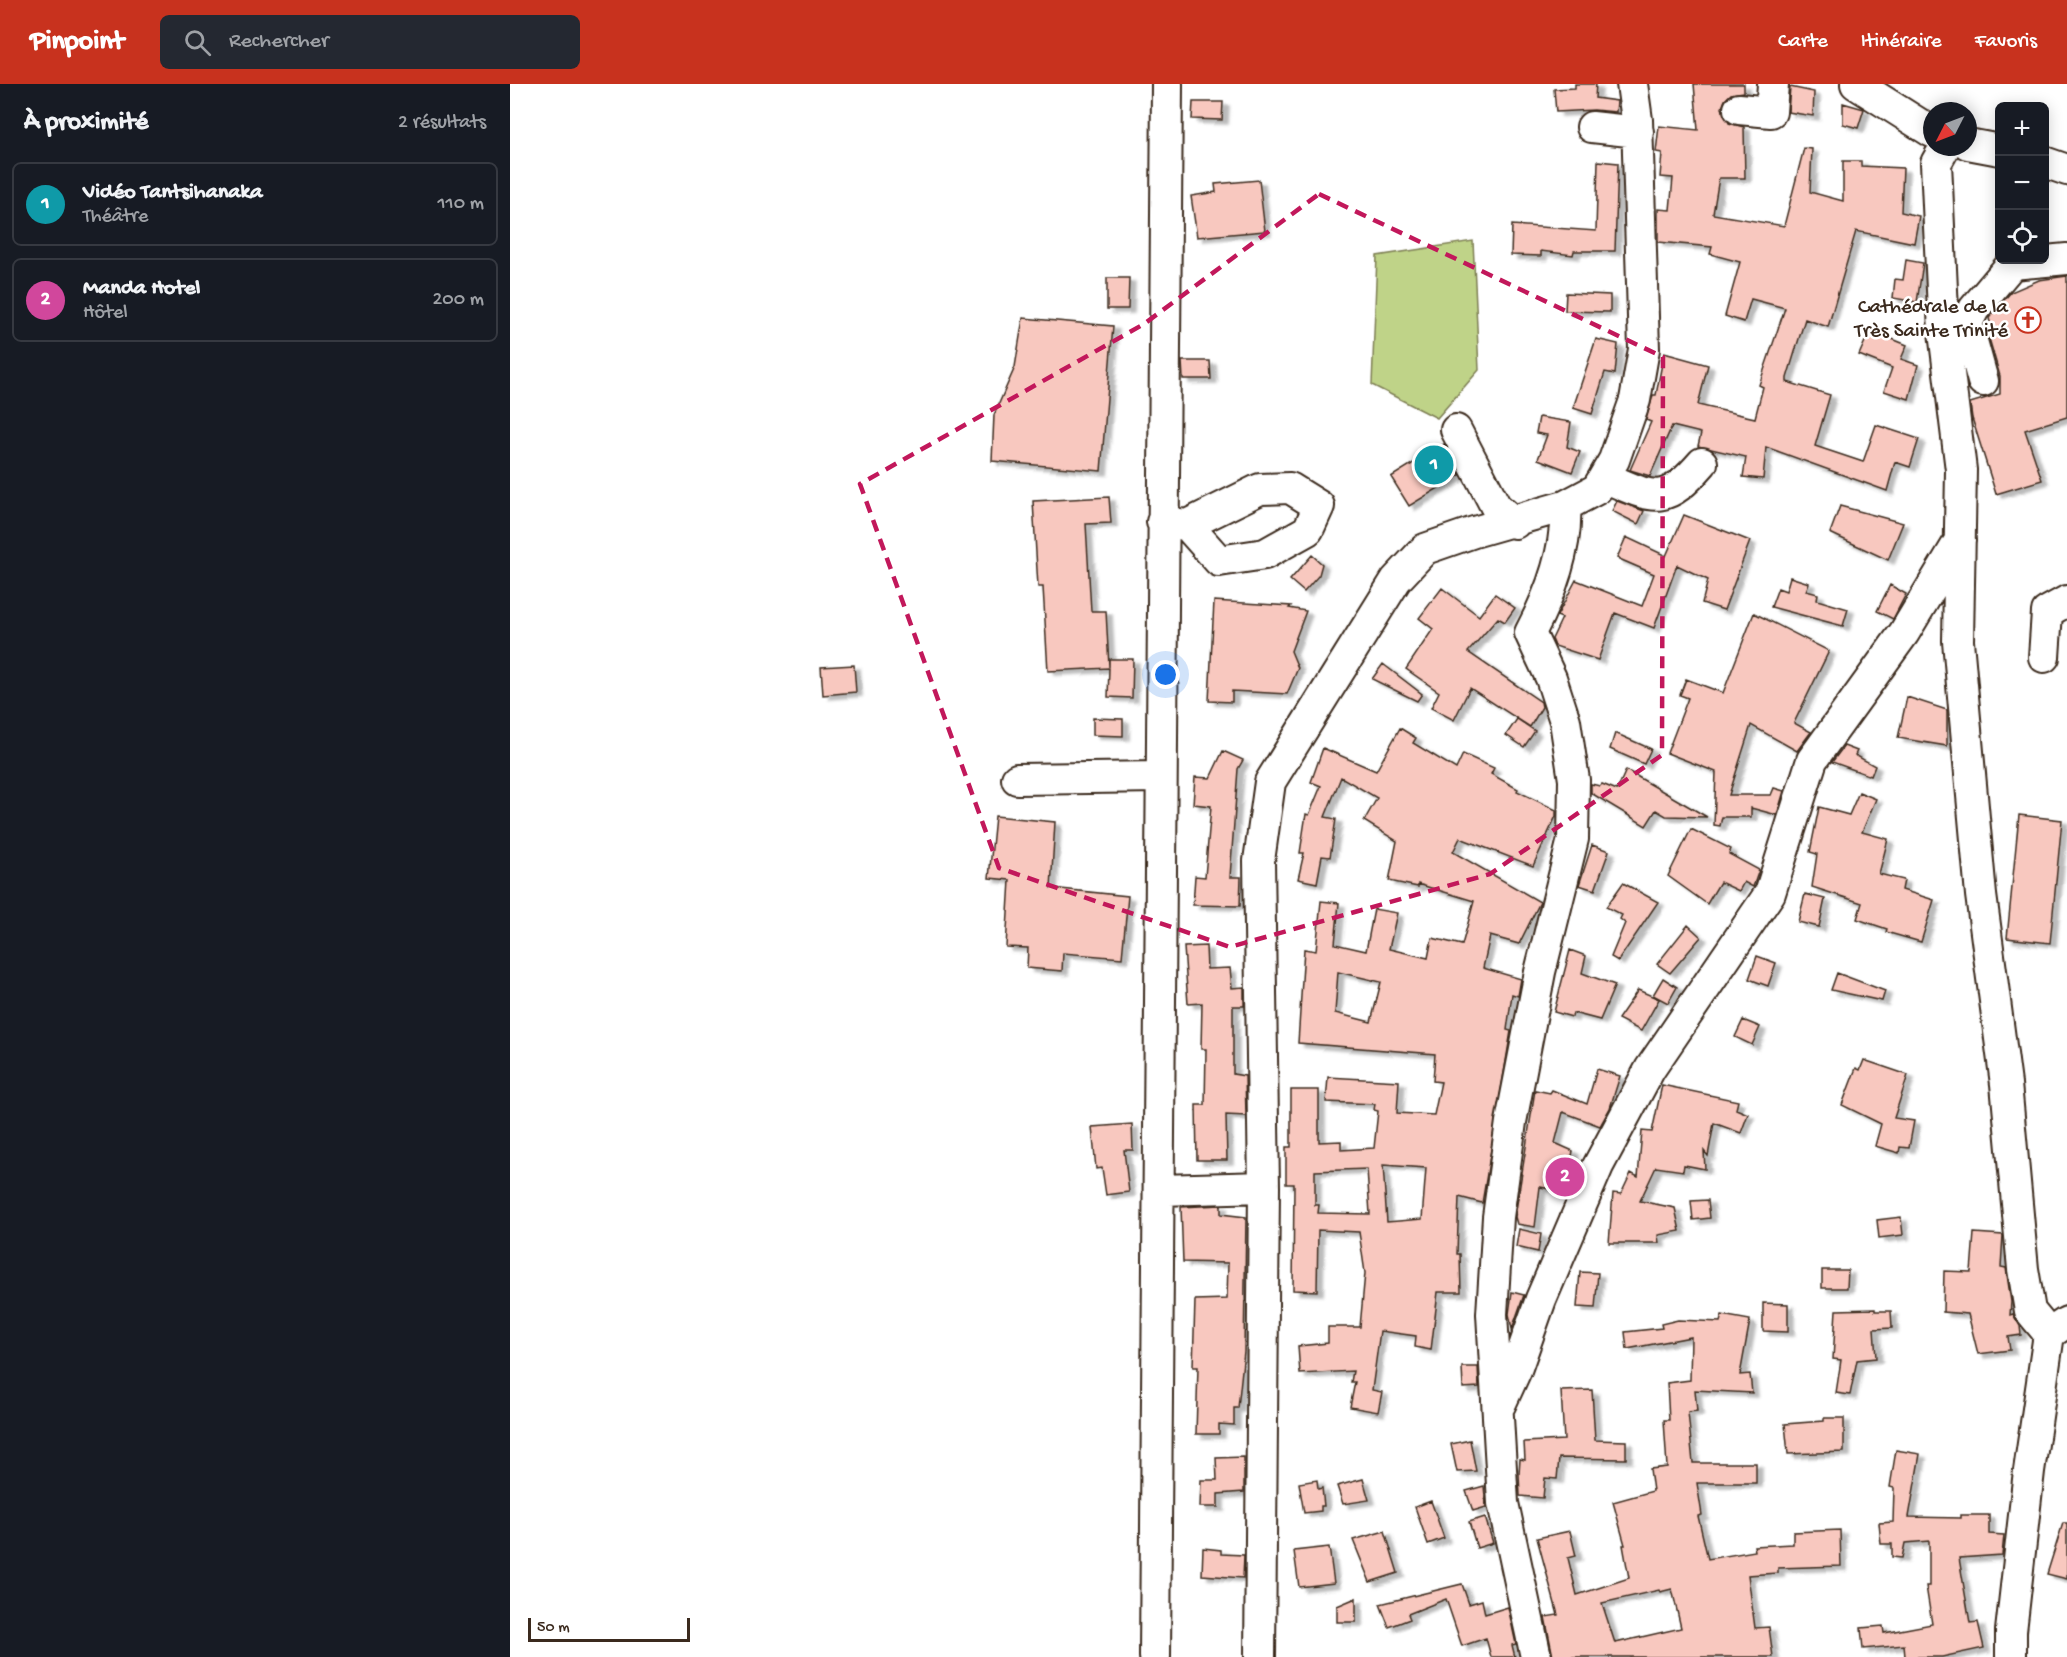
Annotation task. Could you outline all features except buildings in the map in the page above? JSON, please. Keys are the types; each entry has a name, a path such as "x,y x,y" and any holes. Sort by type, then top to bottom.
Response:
{"street":[{"path":"1155,1657 1160,1190 1160,777 1174,523 1167,84"},
{"path":"1260,1657 1264,1187 1260,861 1270,782 1396,580 1425,549 1474,532 1565,506 1597,489 1614,459 1635,400 1644,349 1638,132 1632,84"},
{"path":"1739,109 1770,112 1773,84"},
{"path":"1856,84 1923,126"},
{"path":"1592,126 1638,132"},
{"path":"1977,146 1995,149"},
{"path":"1940,156 1936,163 1944,332 1961,470 1958,641 1981,895 2006,1084 2023,1269 2030,1311 2058,1328 2029,1471 2011,1631 2011,1657"},
{"path":"2049,164 2067,170"},
{"path":"1983,381 1967,323 1974,309 2012,264 2067,259"},
{"path":"1456,430 1496,507 1515,522"},
{"path":"1604,477 1651,496 1670,494 1685,483 1702,463"},
{"path":"1536,1657 1503,1503 1492,1314 1501,1196 1511,1122 1538,983 1573,839 1574,780 1565,721 1551,678 1530,633 1544,606 1567,532 1565,506"},
{"path":"1498,1408 1516,1370 1541,1299 1567,1236 1609,1147 1650,1069 1770,893 1812,760 1904,633 1960,540"},
{"path":"2044,657 2048,612 2067,601"},
{"path":"1017,779 1160,777"},
{"path":"1160,1190 1264,1187"}],"highlighted area":[{"path":"1319,194 1663,357 1662,755 1490,874 1230,947 999,868 860,484 1144,324"}],"green space":[{"path":"1473,241 1479,370 1437,418 1372,385 1377,256"}],"place":[{"name":"Cathédrale de la Très Sainte Trinité","path":"2028,320"},
{"name":"Vidéo Tantsihanaka","path":"1434,465"},
{"name":"Manda Hotel","path":"1565,1177"}]}
